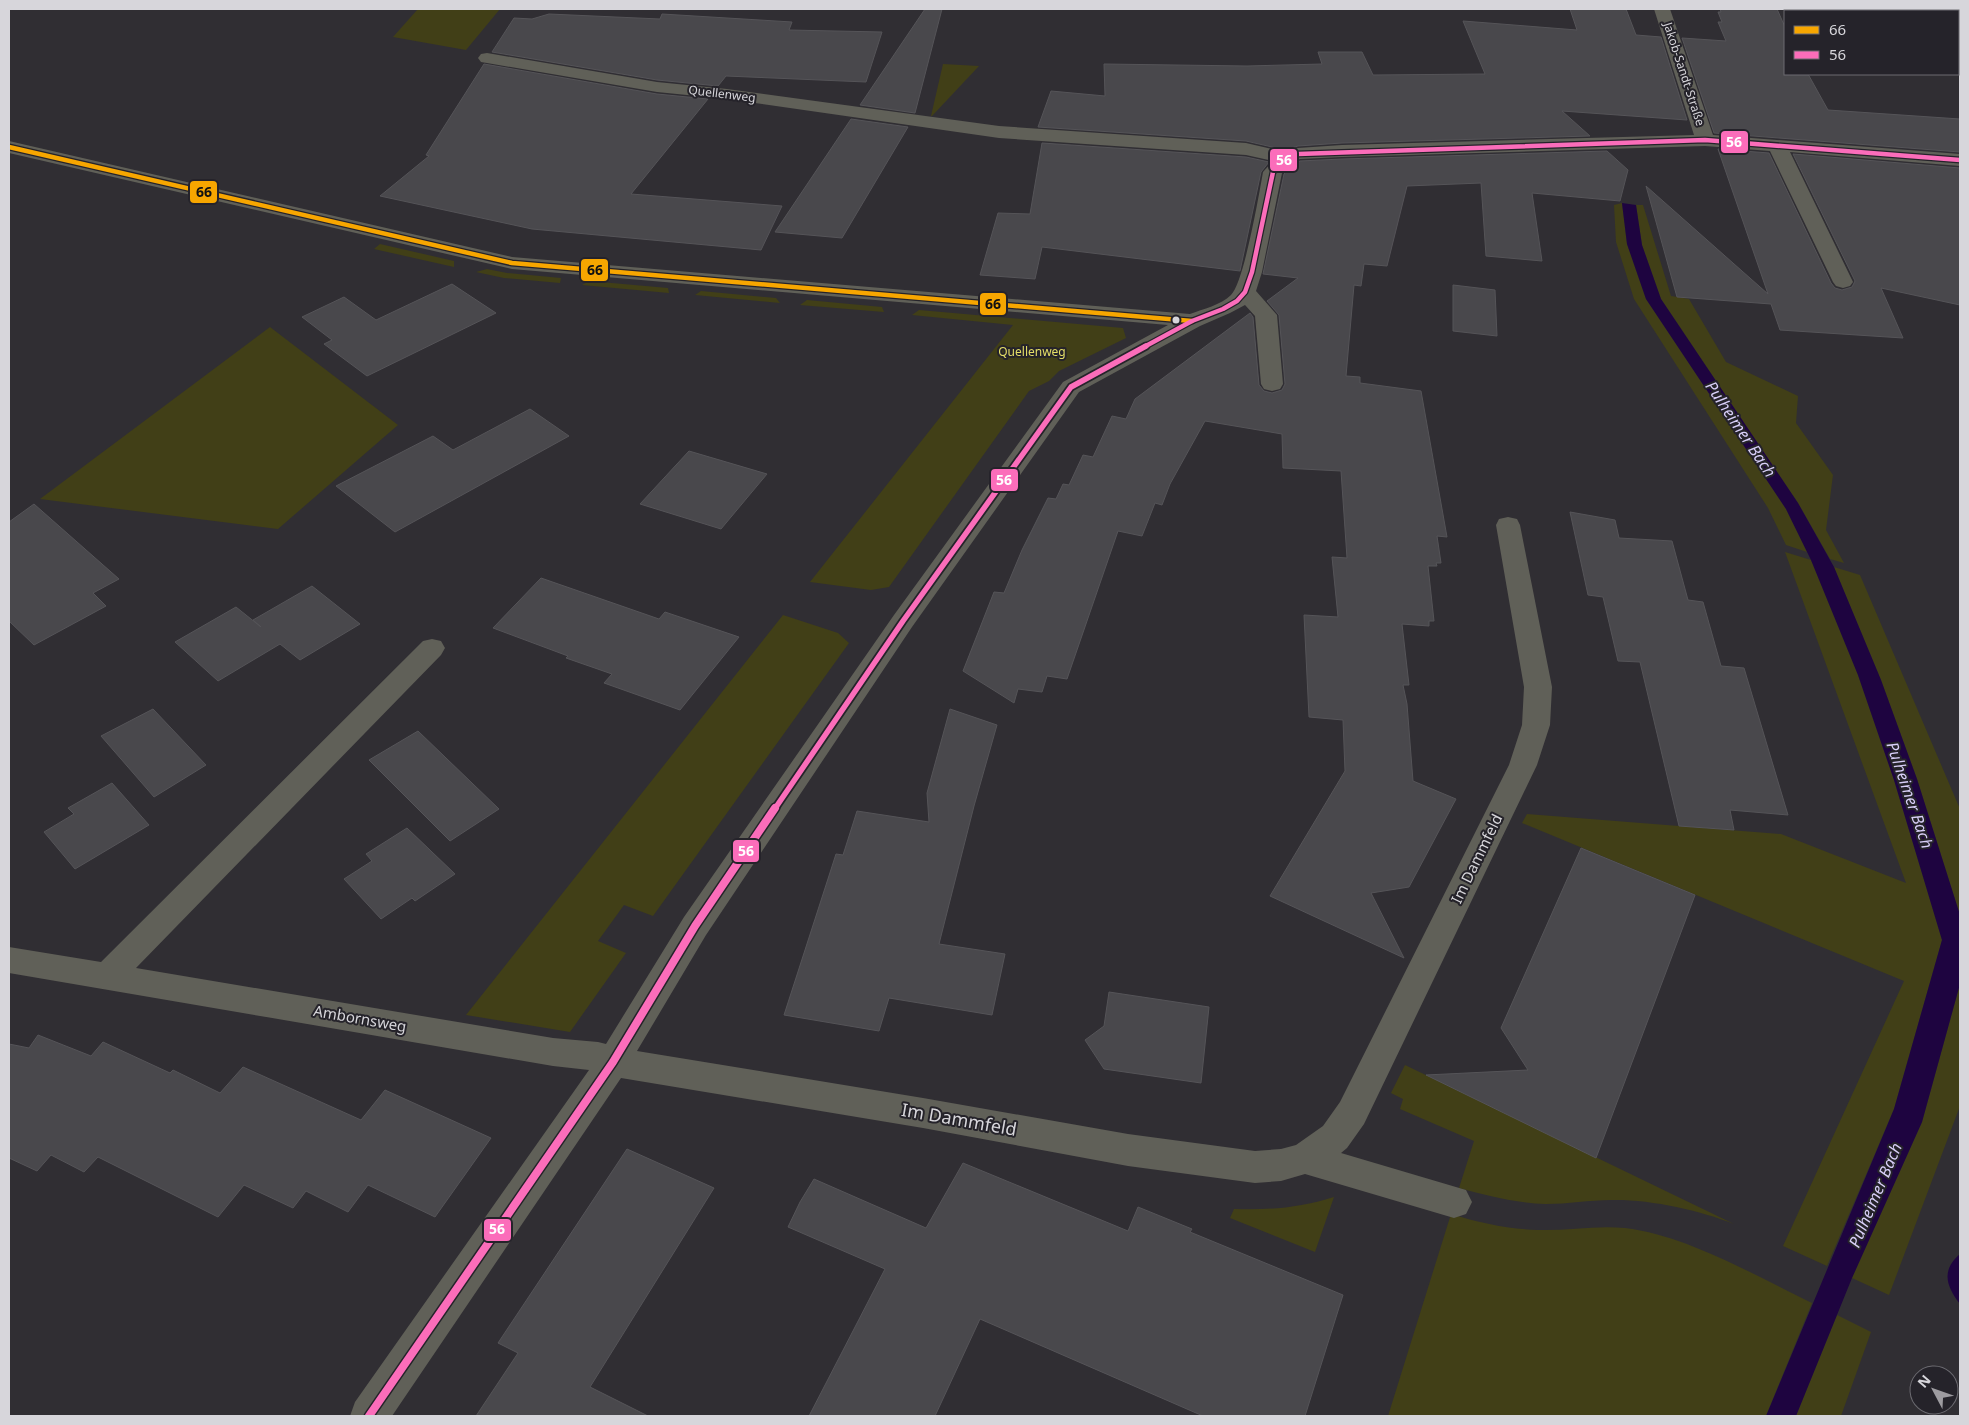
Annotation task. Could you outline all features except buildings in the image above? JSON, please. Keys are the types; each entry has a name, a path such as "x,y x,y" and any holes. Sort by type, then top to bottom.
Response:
{"street":[{"name":"Jakob-Sandt-Straße","path":"1662,9 1705,140"},
{"name":"Quellenweg","path":"487,58 657,87 737,96 999,132 1246,149 1286,158 1298,154 1342,151 1705,140 1960,160"},
{"path":"1777,146 1843,282"},
{"path":"9,147 336,224 512,263 1192,321"},
{"path":"369,1416 613,1062 695,926 903,621 1071,387 1192,321 1223,309 1237,301 1245,292 1257,253 1273,172 1286,158"},
{"path":"1245,292 1266,315 1272,384"},
{"name":"Im Dammfeld","path":"613,1062 923,1113 1138,1151 1255,1167 1281,1165 1305,1158 1335,1138 1352,1113 1505,803 1522,765 1536,725 1538,687 1508,525"},
{"path":"107,977 432,648"},
{"name":"Ambornsweg","path":"9,960 553,1052 598,1056 613,1062"},
{"path":"1305,1158 1454,1202"}],"green space":[{"path":"418,9 500,9 466,50 393,37"},
{"path":"943,64 979,66 931,116"},
{"path":"1622,203 1627,244 1646,299 1786,509 1807,552 1786,545 1768,508 1634,299 1616,242 1614,205"},
{"path":"1636,205 1643,205 1671,296 1689,299 1726,362 1798,396 1796,423 1833,475 1826,530 1844,563 1830,559 1798,503 1661,299 1642,245"},
{"path":"380,244 454,261 454,267 374,249"},
{"path":"487,269 507,273 561,278 560,283 504,278 476,272"},
{"path":"589,281 668,288 669,293 582,285"},
{"path":"701,291 776,298 780,303 695,295"},
{"path":"807,300 882,307 884,312 800,305"},
{"path":"919,310 1123,328 1126,338 1059,371 1049,381 1029,391 889,587 871,590 810,582 1013,325 912,315"},
{"path":"270,327 398,425 278,529 40,499"},
{"path":"1785,552 1811,560 1858,675 1894,780 1942,940 1894,1109 1827,1266 1783,1246 1904,981 1522,823 1527,814 1781,834 1906,883"},
{"path":"1834,567 1860,575 1960,809 1960,915 1917,779 1881,680"},
{"path":"783,615 838,633 849,643 653,916 624,905 598,941 626,953 570,1032 466,1015"},
{"path":"1960,984 1960,1106 1889,1295 1852,1278 1922,1122"},
{"path":"1405,1065 1734,1224 1705,1214 1657,1203 1611,1200 1554,1204 1535,1203 1502,1199 1459,1188 1474,1141 1400,1109 1403,1099 1391,1093"},
{"path":"1334,1197 1315,1252 1230,1218 1234,1209 1285,1208"},
{"path":"1451,1214 1494,1225 1516,1228 1549,1230 1614,1227 1648,1232 1672,1239 1720,1258 1812,1303 1766,1416 1388,1416"},
{"path":"1837,1315 1871,1332 1841,1416 1796,1416"}],"water":[{"name":"Pulheimer Bach","path":"1622,203 1636,205 1642,245 1661,299 1798,503 1834,567 1881,680 1917,779 1960,915 1960,984 1922,1122 1852,1278 1796,1416 1766,1416 1894,1109 1942,940 1894,780 1858,675 1811,560 1786,509 1646,299 1627,244"},
{"path":"1960,1254 1960,1304 1951,1291 1948,1272 1954,1260"}],"transit line":[{"name":"56","path":"369,1416 613,1062 695,926 903,621 1071,387 1192,321 1223,309 1237,301 1245,292 1252,272 1273,172 1286,158 1298,154 1342,151 1705,140 1960,160"},
{"name":"66","path":"9,147 512,263 1192,321"}]}
